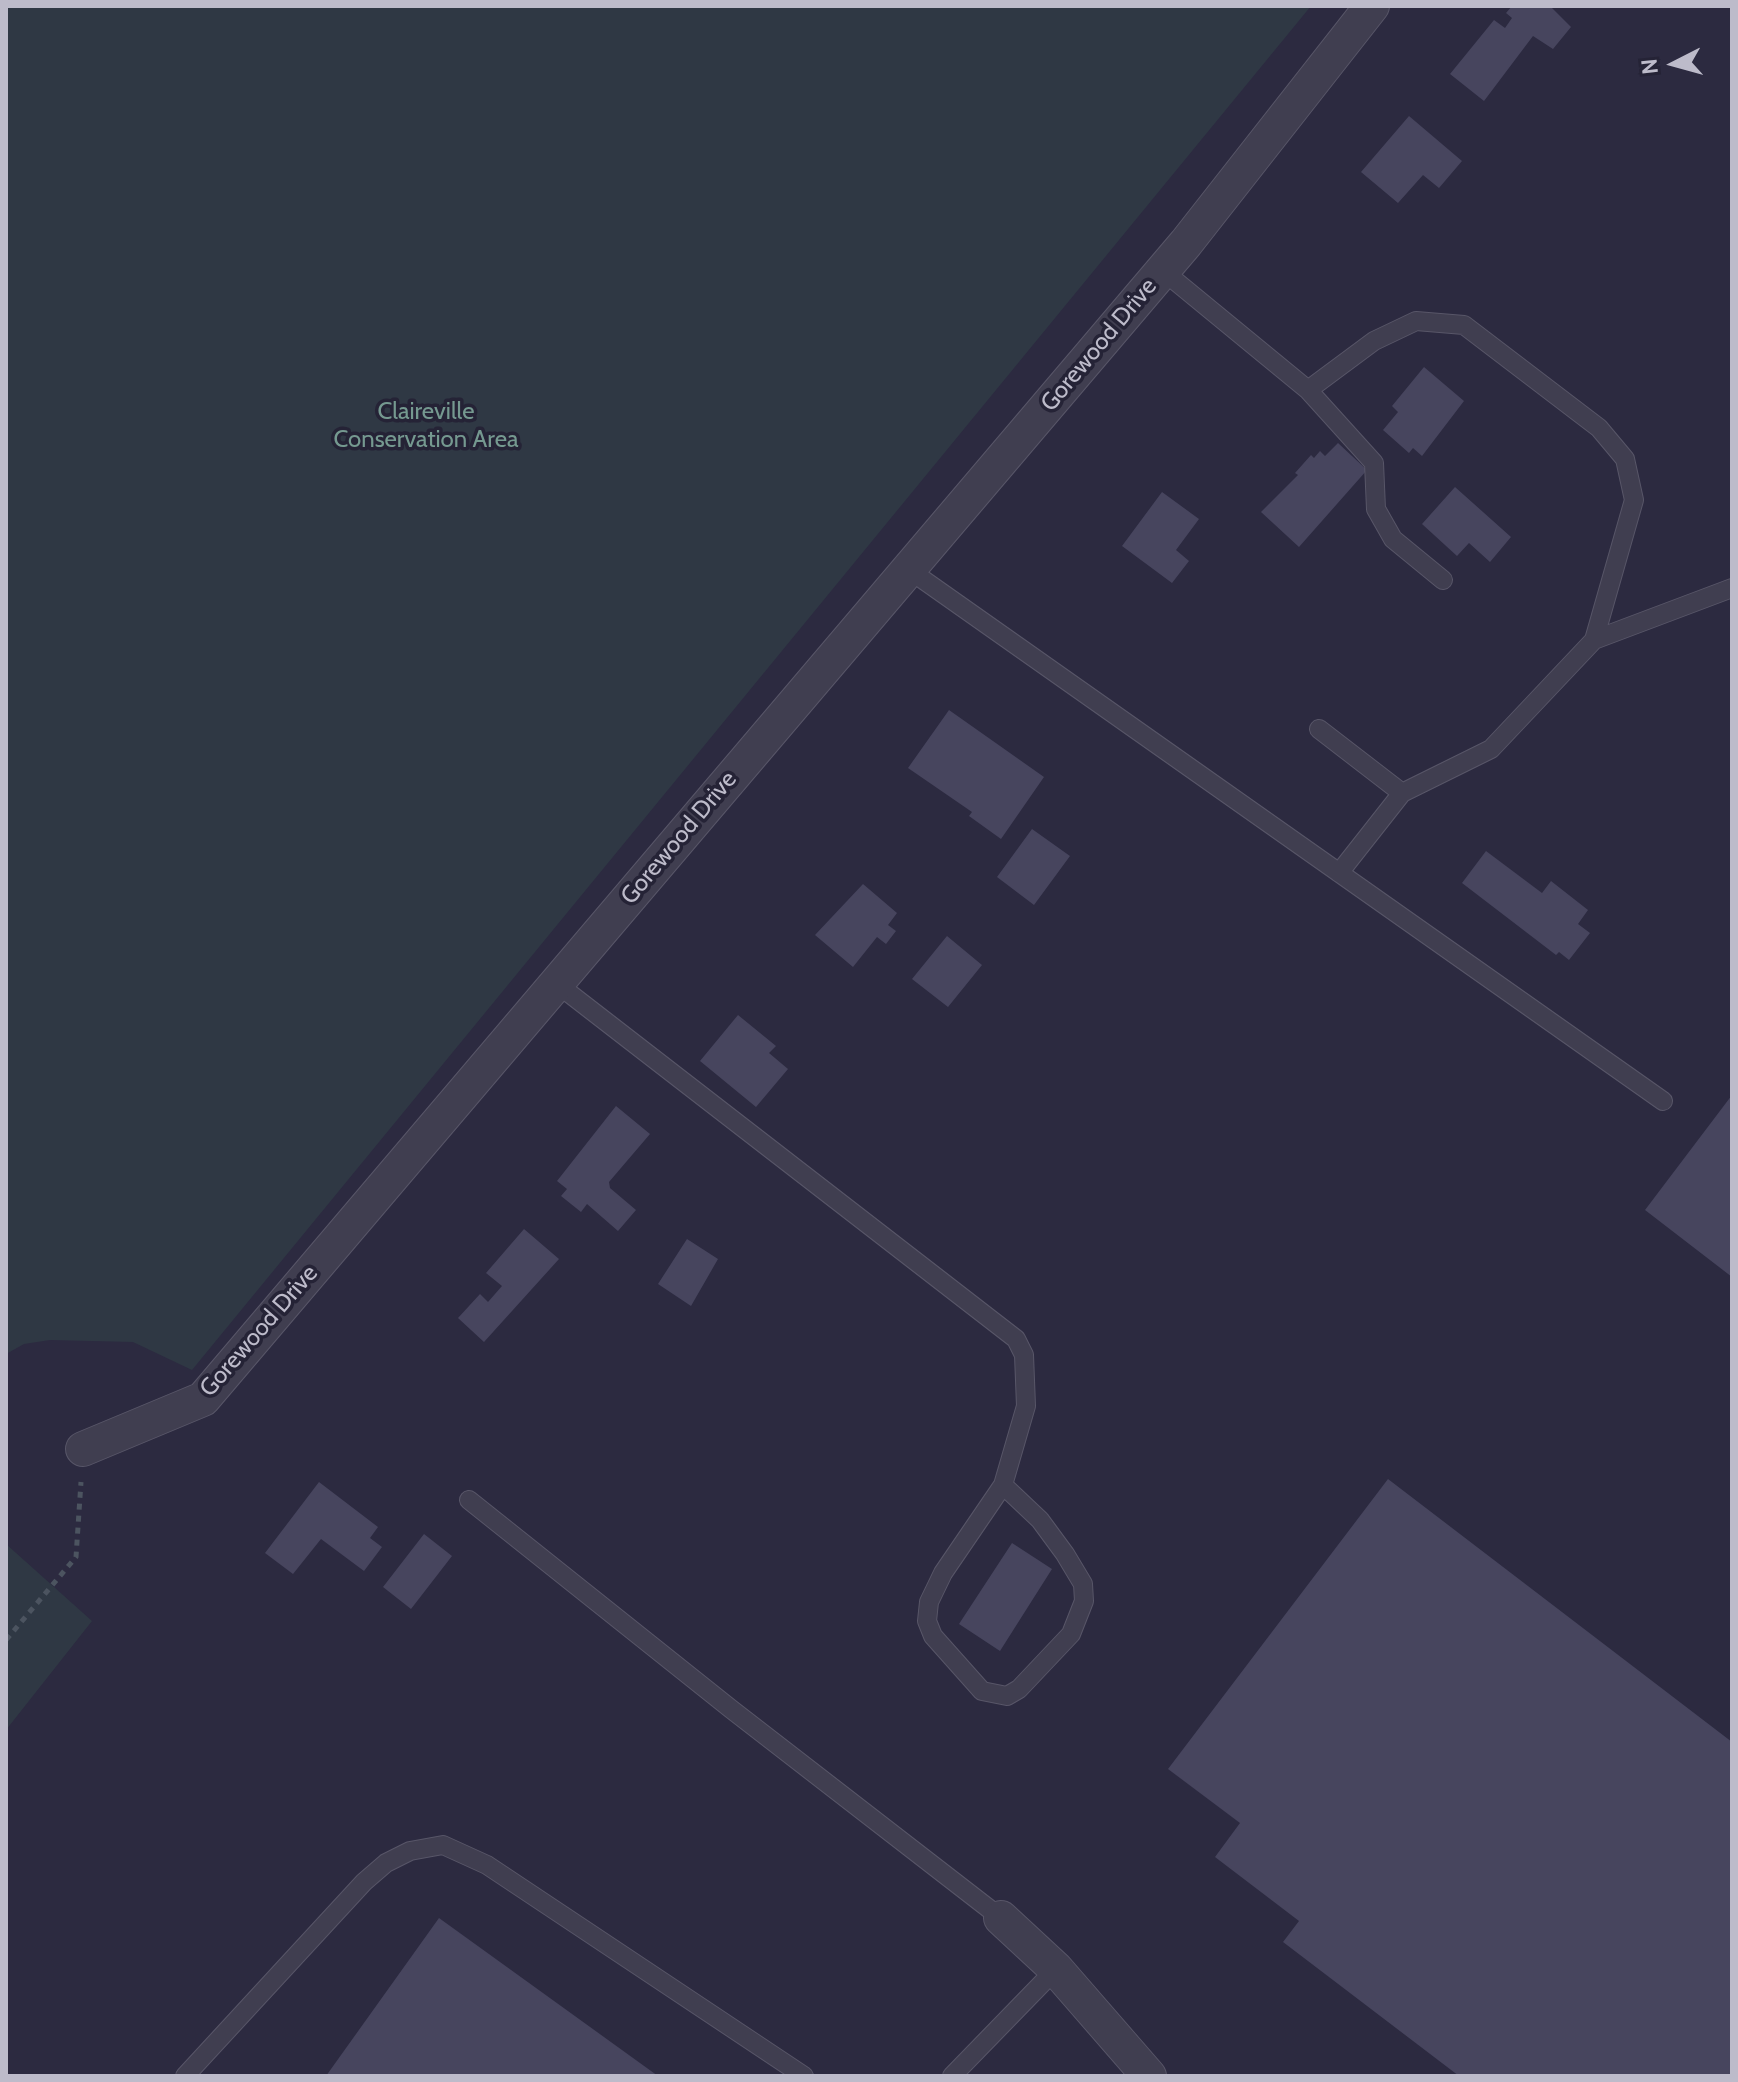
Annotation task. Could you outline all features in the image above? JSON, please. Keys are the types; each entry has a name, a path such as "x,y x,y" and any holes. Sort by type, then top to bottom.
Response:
{"street":[{"name":"Gorewood Drive","path":"83,1449 203,1399 1162,270 1372,6"},
{"path":"1001,1918 1056,1969 1149,2076"}],"lane":[{"path":"1162,270 1308,390 1374,463 1376,509 1393,539 1443,580"},
{"path":"1308,390 1374,341 1416,321 1464,325 1599,428 1625,459 1634,500 1594,640"},
{"path":"908,569 1663,1101"},
{"path":"1339,873 1402,793 1491,749 1594,640 1732,588"},
{"path":"1319,729 1402,793"},
{"path":"556,983 1016,1339 1024,1355 1026,1406 1003,1485 943,1573 929,1602 927,1621 933,1636 982,1691 1007,1696 1019,1689 1071,1634 1084,1601 1083,1584 1065,1554 1040,1520 1003,1485"},
{"path":"469,1500 756,1729 1001,1918"},
{"path":"185,2076 364,1882 386,1863 410,1851 443,1845 487,1865 804,2076"},
{"path":"952,2076 1056,1969"}],"path":[{"path":"6,1640 76,1557 83,1449"}],"green space":[{"name":"Claireville Conservation Area","path":"6,6 1311,6 192,1370 133,1342 50,1340 24,1344 6,1354"},
{"path":"6,1544 92,1621 6,1730"}],"building":[{"path":"1512,6 1550,6 1571,27 1553,49 1533,36 1484,101 1450,74 1494,20 1505,28 1512,18 1506,13"},
{"path":"1409,116 1462,161 1439,188 1423,175 1398,203 1361,172"},
{"path":"1424,367 1464,401 1422,456 1413,448 1409,453 1383,430 1398,412 1392,406"},
{"path":"1338,443 1367,470 1299,547 1261,512 1298,475 1295,473 1311,455 1314,458 1320,451 1325,456"},
{"path":"1455,487 1511,537 1490,562 1469,543 1457,556 1422,524"},
{"path":"1162,492 1199,519 1176,550 1189,561 1172,583 1122,546"},
{"path":"949,710 1044,777 1001,839 969,816 972,812 908,768"},
{"path":"1032,829 1070,856 1034,905 997,877"},
{"path":"1486,851 1542,893 1551,881 1588,910 1578,924 1590,933 1569,960 1559,952 1556,955 1462,883"},
{"path":"863,884 897,913 888,925 896,931 886,944 877,937 853,967 815,935"},
{"path":"947,936 982,965 948,1007 912,979"},
{"path":"738,1015 776,1046 769,1053 788,1069 756,1107 700,1061"},
{"path":"1732,1095 1732,1277 1645,1210"},
{"path":"616,1106 650,1134 609,1182 610,1188 636,1210 618,1231 587,1204 581,1212 561,1196 567,1189 557,1181"},
{"path":"524,1229 559,1259 484,1342 458,1318 480,1294 488,1302 502,1286 486,1273"},
{"path":"687,1239 718,1259 691,1306 658,1284"},
{"path":"1388,1479 1732,1742 1732,2076 1459,2076 1283,1942 1299,1921 1215,1857 1240,1823 1168,1769"},
{"path":"319,1482 378,1527 370,1538 382,1547 364,1571 321,1539 293,1574 265,1553"},
{"path":"424,1534 452,1556 411,1609 383,1587"},
{"path":"1012,1543 1052,1569 1000,1651 959,1624"},
{"path":"439,1918 658,2076 326,2076"}]}
